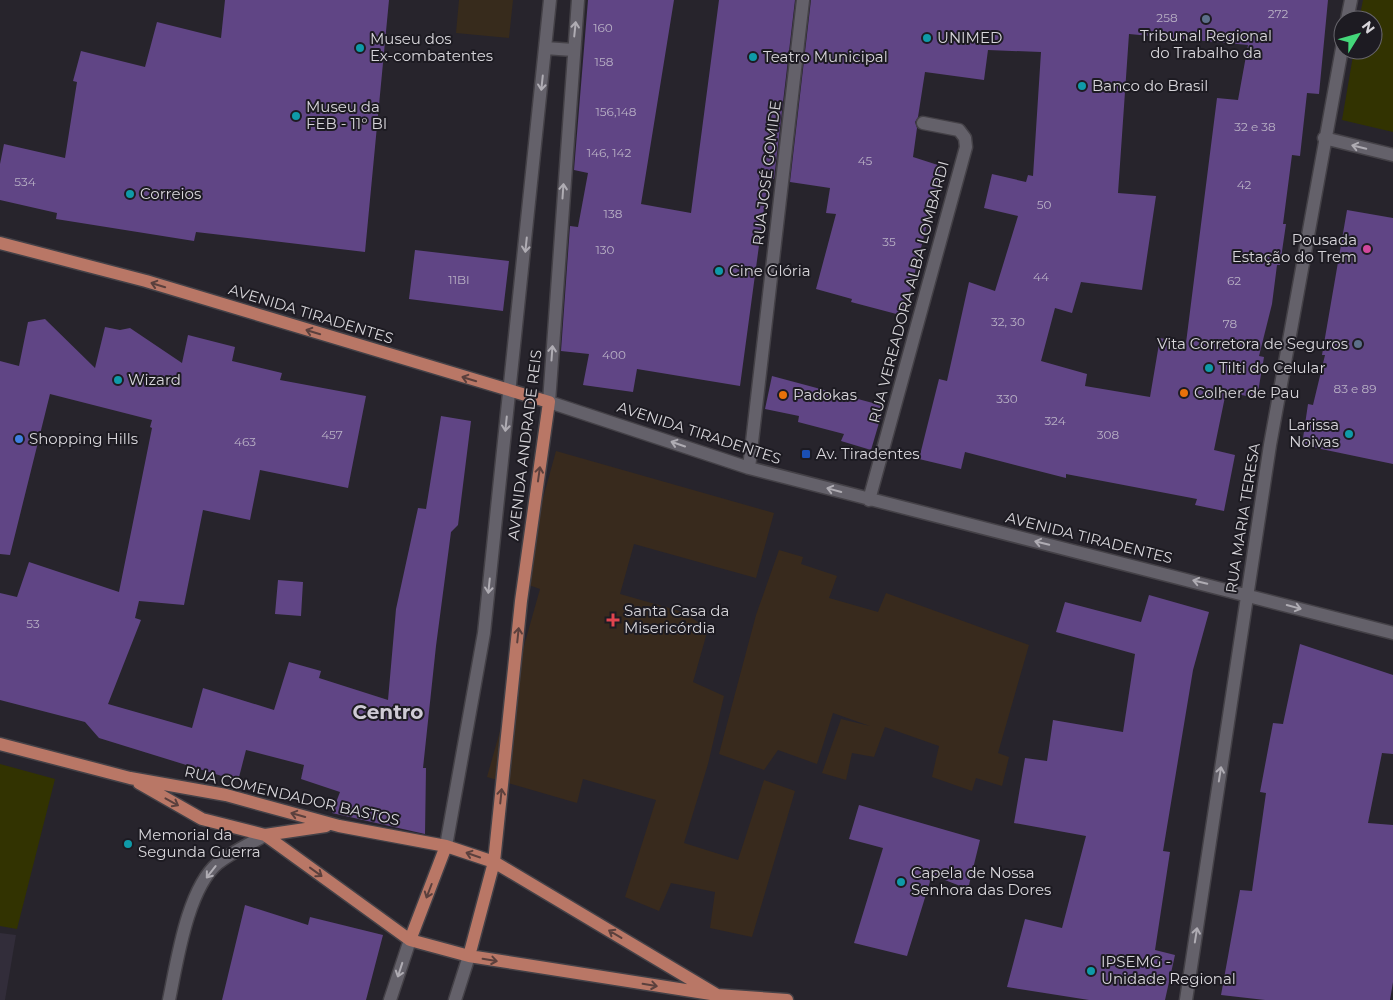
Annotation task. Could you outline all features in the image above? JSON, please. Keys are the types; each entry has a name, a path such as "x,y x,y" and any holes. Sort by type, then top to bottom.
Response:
{"main road":[{"name":"AVENIDA TIRADENTES","path":"0,244 146,281 510,392 549,402"},
{"name":"AVENIDA ANDRADE REIS","path":"469,956 494,862 521,601 549,402"},
{"path":"0,744 130,778"},
{"name":"RUA COMENDADOR BASTOS","path":"130,778 226,794 339,826 446,846 494,862 717,995"},
{"name":"RUA COMENDADOR BASTOS","path":"130,778 202,819 265,835 410,940 469,956 717,995 786,1000"},
{"path":"265,835 313,827 339,826"},
{"path":"410,940 446,846"}],"street":[{"name":"AVENIDA ANDRADE REIS","path":"446,846 484,633 550,0"},
{"name":"AVENIDA ANDRADE REIS","path":"549,402 578,0"},
{"name":"RUA JOSÉ GOMIDE","path":"749,468 804,0"},
{"path":"545,48 573,50"},
{"name":"RUA MARIA TERESA","path":"1186,1000 1270,445 1339,60"},
{"name":"RUA VEREADORA ALBA LOMBARDI","path":"869,500 966,146 965,138 959,130 923,123"},
{"path":"1324,138 1393,155"},
{"name":"AVENIDA TIRADENTES","path":"549,402 749,468 869,500 1247,594 1393,633"},
{"path":"169,1000 187,919 202,884 218,864 265,835"},
{"path":"390,1000 410,940"},
{"path":"455,1000 469,956"}],"shaded area":[{"path":"459,0 513,0 509,38 456,33"},
{"path":"1363,0 1393,0 1393,132 1342,120 1352,60 1383,60 1383,10 1361,10"},
{"name":"Santa Casa da Misericórdia","path":"556,451 774,513 756,578 634,544 620,594 683,612 708,629 693,682 724,696 708,764 684,843 738,860 764,780 795,791 752,937 710,928 715,892 671,883 659,911 625,897 656,800 583,779 577,803 487,777 540,589 520,582"},
{"name":"Santa Casa da Misericórdia","path":"779,550 803,557 801,564 837,576 829,598 878,612 886,593 1029,645 998,753 1009,757 1002,786 976,778 972,791 932,777 939,746 885,727 874,757 852,753 846,780 822,773 841,719 870,726 833,713 817,764 778,750 764,770 719,754 756,615"},
{"path":"0,764 55,779 17,929 0,926"},
{"path":"0,933 16,935 5,1000 0,1000"}],"building":[{"path":"225,0 389,0 365,252 196,232 194,241 56,219 57,213 0,200 0,164 4,144 65,158 77,82 73,81 81,51 145,67 157,22 221,38"},
{"path":"588,0 674,0 641,204 691,213 719,0 795,0 774,179 768,179 740,386 637,369 633,392 583,385 589,354 561,351 570,226 578,227 588,173 574,170"},
{"path":"811,0 1328,0 1319,94 1307,93 1300,156 1292,155 1283,224 1286,224 1280,265 1277,265 1272,304 1259,356 1264,357 1257,398 1226,392 1214,450 1235,455 1224,511 1195,505 1197,499 1066,474 1066,478 965,452 961,469 919,459 939,379 947,381 969,282 995,291 1018,216 984,208 992,174 1026,182 1028,175 1033,176 1041,52 988,50 984,80 925,72 918,117 915,122 917,128 913,157 941,166 932,216 929,216 904,316 851,302 852,299 816,289 836,214 826,213 830,188 790,182","holes":["1129,34 1248,45 1238,100 1217,98 1186,343 1160,338 1150,397 1085,386 1087,374 1041,361 1055,308 1072,313 1081,282 1142,290 1156,196 1118,193"]},
{"path":"1347,210 1393,218 1393,464 1302,445 1308,404 1313,405 1325,355 1322,355"},
{"path":"415,250 509,261 503,311 409,299"},
{"path":"45,319 95,368 105,327 120,330 130,328 182,363 188,335 235,347 232,361 282,373 280,380 366,396 348,488 260,470 250,520 203,510 184,605 139,601 135,618 141,620 108,704 192,728 203,688 274,710 289,662 321,671 319,678 388,700 396,609 418,508 426,509 441,416 471,421 458,525 451,532 436,646 423,768 426,768 425,834 332,813 340,792 301,779 304,765 246,750 238,781 99,738 85,722 0,700 0,593 17,597 29,562 119,592 152,428 150,427 152,420 50,394 10,555 0,554 0,361 19,366 28,322"},
{"path":"772,376 884,406 871,450 841,441 844,434 798,422 799,416 765,409"},
{"path":"278,580 303,582 301,616 275,614"},
{"path":"1149,595 1209,612 1193,670 1163,851 1170,852 1155,950 1175,955 1165,1000 1089,1000 1007,987 1025,919 1062,928 1086,836 1014,823 1025,758 1047,761 1053,720 1123,732 1135,654 1056,632 1065,602 1141,622"},
{"path":"1300,644 1393,675 1393,754 1382,753 1368,823 1393,825 1393,982 1390,1000 1265,1000 1221,995 1240,890 1252,891 1266,793 1260,792 1273,723 1283,724"},
{"name":"Capela de Nossa Senhora das Dores","path":"859,805 980,840 968,889 932,875 907,956 854,943 883,848 849,839"},
{"path":"245,905 308,925 310,917 383,935 366,1000 222,1000"}],"place":[{"name":"Tribunal Regional do Trabalho da","path":"1206,19"},
{"name":"UNIMED","path":"927,38"},
{"name":"Museu dos Ex-combatentes","path":"360,48"},
{"name":"Teatro Municipal","path":"753,57"},
{"name":"Banco do Brasil","path":"1082,86"},
{"name":"Museu da FEB - 11° BI","path":"296,116"},
{"name":"Correios","path":"130,194"},
{"name":"Pousada Estação do Trem","path":"1367,249"},
{"name":"Cine Glória","path":"719,271"},
{"name":"Vita Corretora de Seguros","path":"1358,344"},
{"name":"Tilti do Celular","path":"1209,368"},
{"name":"Wizard","path":"118,380"},
{"name":"Colher de Pau","path":"1184,393"},
{"name":"Padokas","path":"783,395"},
{"name":"Larissa Noivas","path":"1349,434"},
{"name":"Shopping Hills","path":"19,439"},
{"name":"Av. Tiradentes","path":"806,454"},
{"name":"Santa Casa da Misericórdia","path":"613,620"},
{"name":"Memorial da Segunda Guerra","path":"128,844"},
{"name":"Capela de Nossa Senhora das Dores","path":"901,882"},
{"name":"IPSEMG - Unidade Regional","path":"1091,971"}],"district":[{"name":"Centro","path":"388,712"}]}
